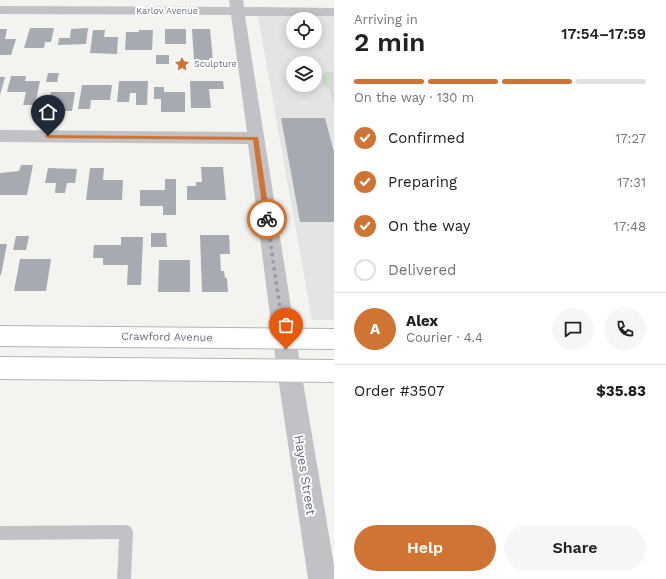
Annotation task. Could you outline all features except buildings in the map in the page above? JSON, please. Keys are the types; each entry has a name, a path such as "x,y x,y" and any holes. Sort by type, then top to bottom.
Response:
{"main road":[{"name":"Crawford Avenue","path":"0,336 334,339"},
{"path":"0,368 334,370"}],"street":[{"name":"Karlov Avenue","path":"0,10 237,6 334,12"},
{"name":"Hayes Street","path":"237,6 288,370 322,579"},
{"path":"0,136 256,138"}],"lane":[{"path":"0,533 126,532 124,579"}],"shaded area":[{"path":"258,16 286,16 286,48 322,48 322,16 334,16 334,320 312,320"},
{"path":"326,72 334,72 334,106 329,88 324,86 322,74"}],"way so far":[{"path":"267,219 286,349"}],"place":[{"name":"Sculpture","path":"182,64"}],"route":[{"path":"48,136 256,138 267,219"}]}
